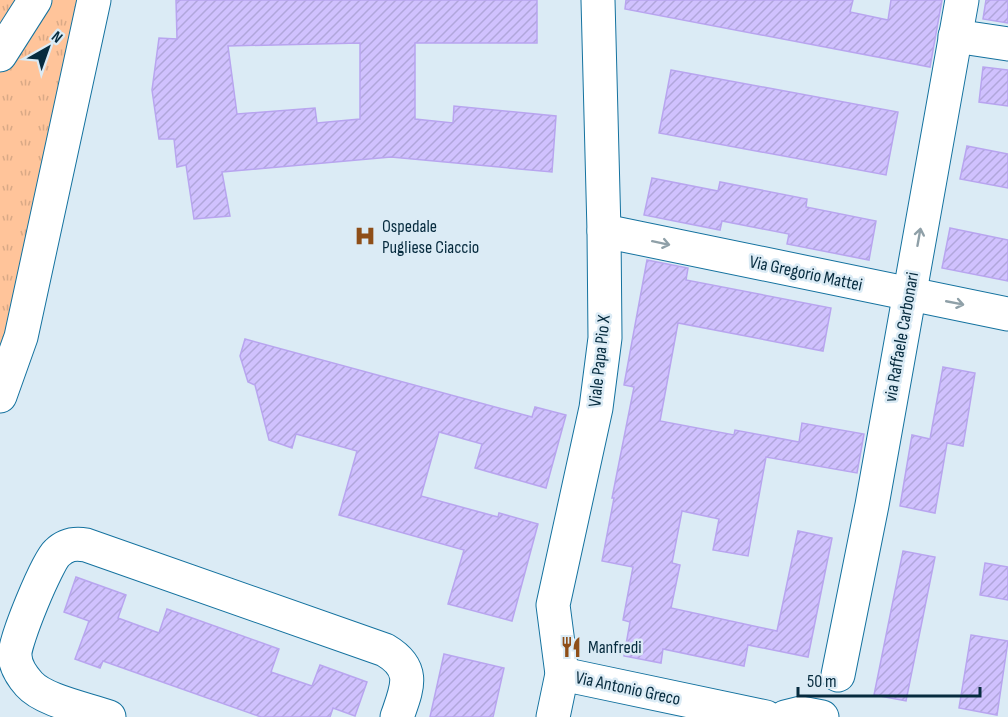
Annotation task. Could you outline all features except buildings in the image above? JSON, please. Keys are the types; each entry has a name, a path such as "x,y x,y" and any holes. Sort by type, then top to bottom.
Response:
{"street":[{"path":"0,55 35,0"},
{"path":"0,396 21,337 94,0"},
{"name":"Viale Papa Pio X","path":"553,717 562,674 553,605 596,408 605,338 598,0"},
{"name":"via Raffaele Carbonari","path":"838,675 872,505 962,0"},
{"path":"956,36 1008,44"},
{"name":"Via Gregorio Mattei","path":"604,231 1008,314"},
{"path":"109,717 43,694 27,682 16,664 15,645 50,562 65,547 75,543 87,545 385,650 396,657 403,665 407,675 408,687 397,717"},
{"name":"Via Antonio Greco","path":"562,674 766,717"},
{"path":"784,717 801,713 822,717"}],"green space":[{"path":"0,0 80,0 0,364"}],"place":[{"name":"Ospedale Pugliese Ciaccio","path":"365,236"},
{"name":"Manfredi","path":"571,647"}]}
